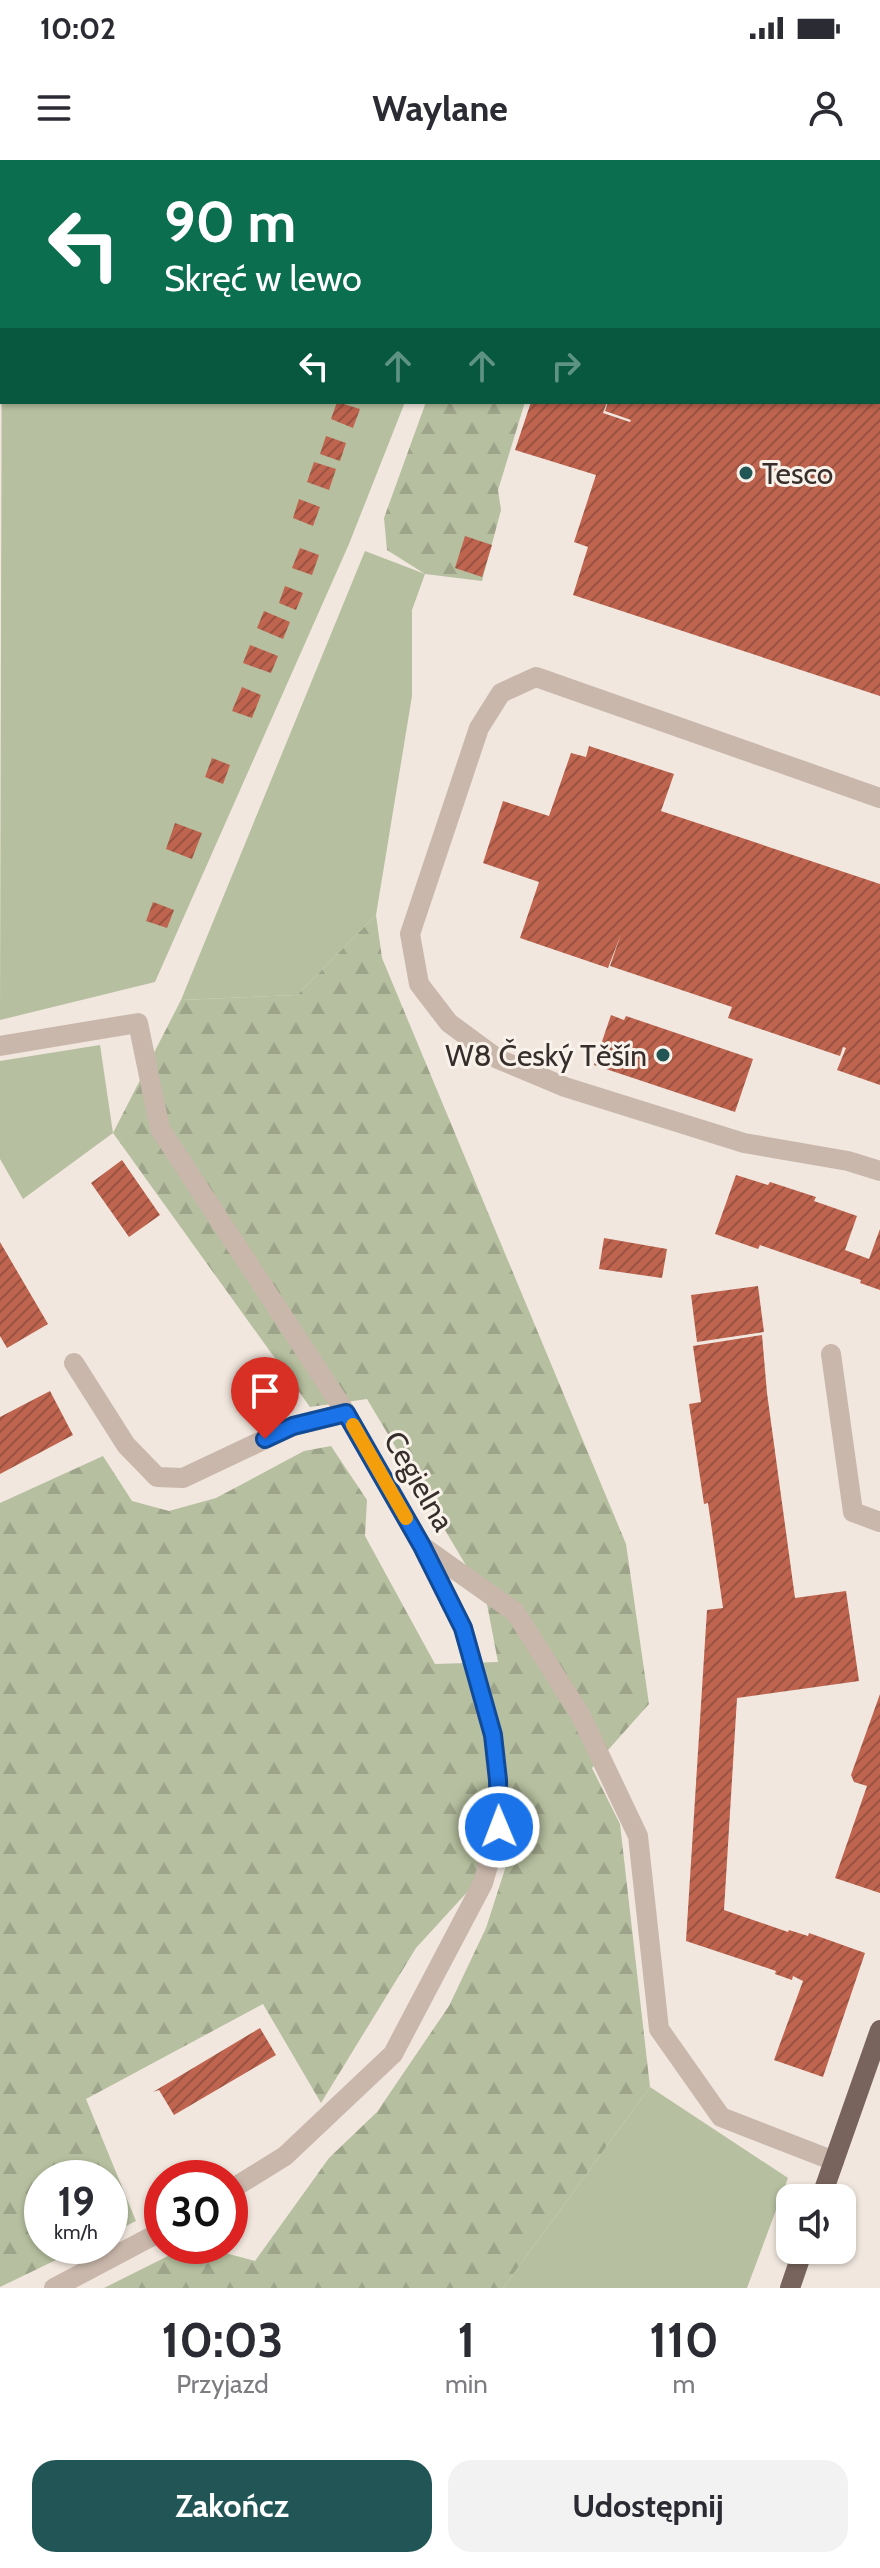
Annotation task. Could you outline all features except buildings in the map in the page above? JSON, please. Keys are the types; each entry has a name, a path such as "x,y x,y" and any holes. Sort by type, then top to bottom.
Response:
{"main road":[{"path":"826,2184 880,2030"},
{"path":"790,2288 798,2264"}],"street":[{"path":"880,798 536,677 501,693 479,728 410,934 419,984 449,1023 498,1059 565,1087 744,1143 848,1161 880,1171"},
{"name":"Cegielna","path":"0,1046 138,1023 160,1129 346,1413 422,1546 463,1628 493,1735 499,1827 483,1883 393,2054 285,2156 248,2179"},
{"path":"831,1354 853,1512 880,1522"},
{"path":"74,1363 126,1445 157,1477 183,1478 293,1426 346,1413"},
{"path":"422,1546 515,1612 580,1714 638,1836 659,2029 721,2117 834,2161"},
{"path":"54,2288 144,2240"}],"green space":[{"path":"2,404 404,404 349,544 155,982 0,1020"},
{"path":"425,404 524,404 498,490 501,510 482,581 425,574 387,550 384,518"},
{"path":"365,551 425,574 412,610 412,696 376,915 297,995 181,1000"},
{"path":"376,915 382,958 626,1544 649,1704 592,1768 620,1824 650,2087 503,2288 104,2288 152,2264 248,2264 248,2259 255,2261 329,2158 377,2112 449,2006 486,1928 514,1841 416,1948 321,2103 263,2004 86,2099 111,2160 24,2160 24,2264 48,2264 0,2287 0,1503 103,1456 132,1501 169,1511 216,1498 304,1451 331,1446 367,1500 365,1536 435,1664 498,1662 486,1599 367,1399 310,1407 113,1133 181,1000 297,995"},
{"path":"100,1045 113,1133 23,1199 0,1159 0,1061"},
{"path":"650,2087 788,2178 786,2184 776,2184 776,2210 747,2288 503,2288"},
{"path":"128,2201 136,2221 128,2225"}],"slow traffic":[{"path":"353,1425 406,1518"}],"place":[{"name":"Tesco","path":"746,473"},
{"name":"W8 Český Těšín","path":"663,1055"}],"route":[{"path":"265,1439 293,1426 346,1413 422,1546 463,1628 493,1735 499,1827"}]}
